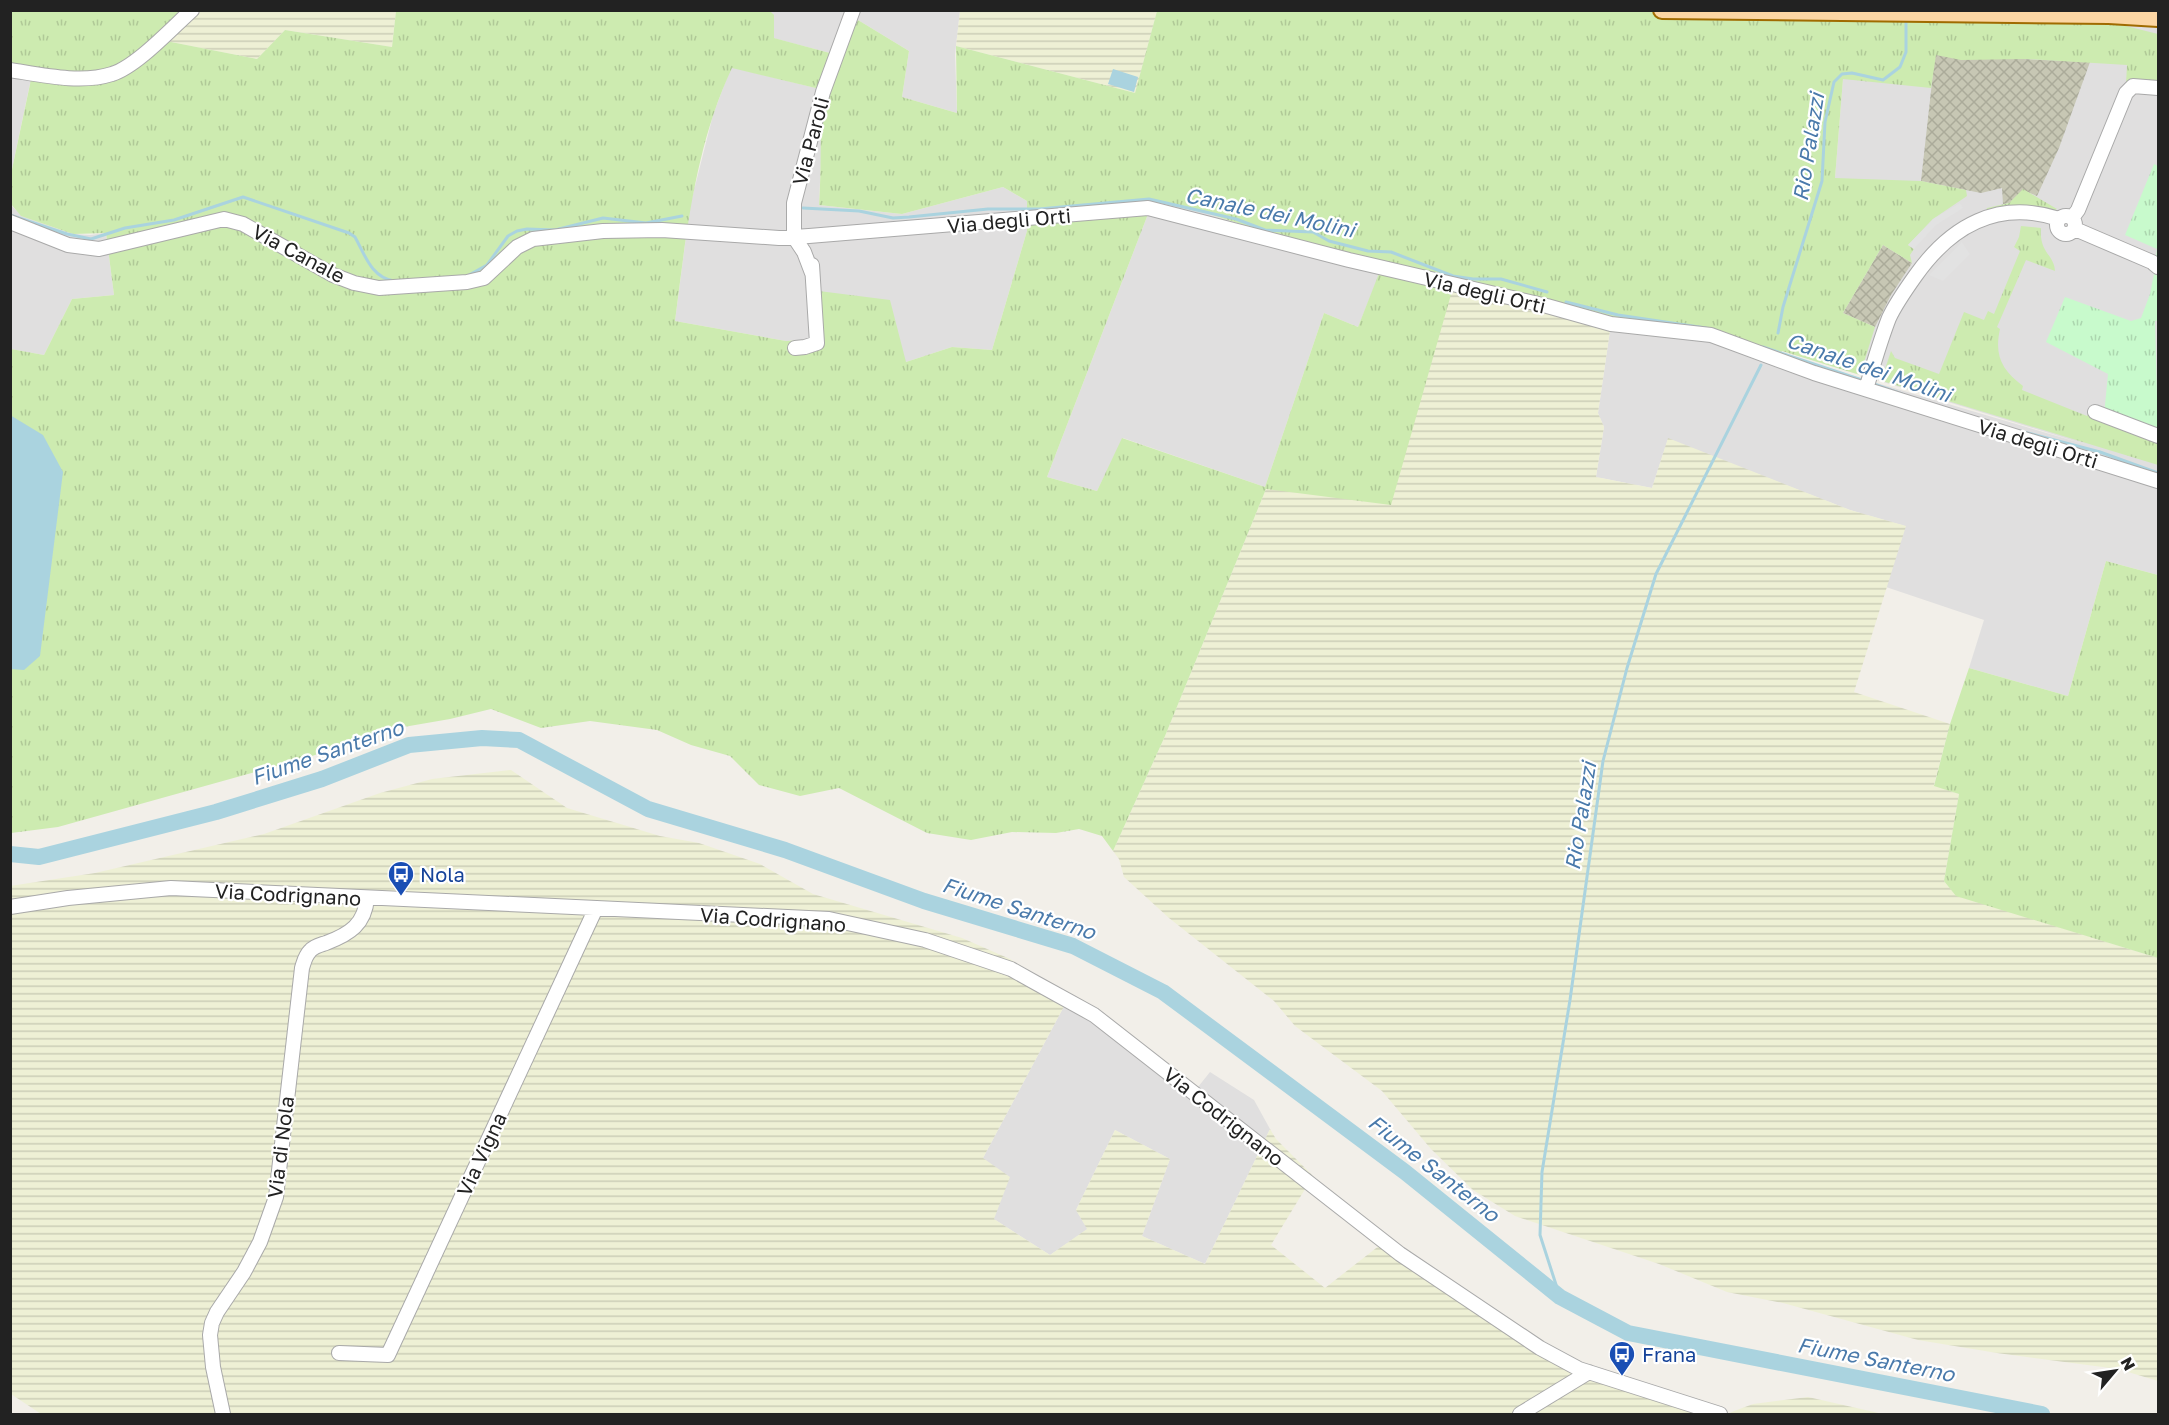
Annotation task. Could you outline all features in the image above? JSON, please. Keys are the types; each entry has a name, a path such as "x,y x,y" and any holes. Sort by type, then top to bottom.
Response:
{"main road":[{"path":"1662,10 2109,15 2158,18"}],"street":[{"path":"10,70 45,76 86,79 112,74 129,66 192,10"},
{"name":"Via Paroli","path":"795,348 817,343 812,273 800,245 802,237 794,203 823,92 854,10"},
{"path":"2069,222 2078,210 2126,93 2133,87 2158,88"},
{"name":"Via degli Orti","path":"802,237 1148,208 1349,260 1547,306 1611,324 1711,335 1814,373 1868,383 2158,481"},
{"path":"1868,383 1888,320 1930,255 1965,227 1983,218 1999,214 2044,214 2069,222 2158,267"},
{"name":"Via Canale","path":"10,222 68,244 99,249 224,219 243,224 333,275 354,283 379,288 467,282 484,278 510,252 533,239 603,231 662,230 802,237"},
{"path":"2095,412 2158,436"},
{"name":"Via Codrignano","path":"10,907 68,898 171,888 829,919 925,940 1011,969 1094,1015 1400,1254 1540,1348 1589,1372 1720,1414"},
{"name":"Via di Nola","path":"223,1414 213,1367 210,1335 212,1323 244,1272 263,1235 276,1197 302,968 309,952 315,947 347,935 355,929 366,909 367,898"},
{"name":"Via Vigna","path":"339,1353 388,1355 596,908"},
{"path":"1520,1414 1589,1372"}],"shaded area":[{"path":"185,11 396,11 392,47 285,30 257,59 166,41"},
{"path":"770,11 960,11 955,54 957,113 902,97 909,51 858,20 841,56 773,38 774,16"},
{"path":"960,11 1157,11 1135,93 956,46"},
{"path":"2158,11 2158,575 2106,561 2068,696 1969,668 1984,620 1886,587 1905,526 1850,510 1668,439 1652,488 1596,477 1604,427 1598,413 1611,324 1651,325 1785,356 2091,446 1776,349 1835,178 1843,78 1938,19"},
{"path":"1935,55 2090,62 2059,148 2037,196 2023,190 2009,203 2003,204 2002,188 1981,193 1921,181"},
{"path":"11,66 33,69 11,174"},
{"path":"731,67 824,90 819,205 902,214 1003,187 1027,201 1027,231 992,350 952,347 906,362 820,339 786,341 675,321 690,206 713,115"},
{"path":"1153,201 1206,213 1269,233 1384,263 1358,327 1324,313 1265,487 1123,438 1097,491 1047,477"},
{"path":"1960,203 1963,208 1936,225 1914,249 1908,245 1933,219"},
{"path":"10,204 22,216 73,234 106,233 114,295 72,299 44,355 11,349"},
{"path":"1962,242 1970,254 1943,281 1929,275"},
{"path":"1883,245 1912,263 1891,295 1875,327 1843,313"},
{"path":"1454,284 1611,324 1598,413 1604,427 1596,477 1652,488 1668,438 1850,510 1906,526 1854,692 1950,724 1934,785 1959,794 1944,881 1956,895 2158,958 2158,1381 2118,1369 1918,1340 1783,1303 1727,1292 1659,1264 1515,1216 1473,1190 1431,1149 1382,1091 1295,1026 1274,1001 1169,918 1124,877 1119,859 1113,851 1165,736 1266,489"},
{"path":"511,770 567,808 660,836 699,843 760,864 813,894 962,938 1010,959 1069,997 983,1158 1010,1177 994,1219 1050,1255 1087,1229 1076,1210 1115,1130 1170,1159 1142,1236 1205,1264 1270,1129 1276,1139 1313,1176 1271,1245 1325,1288 1389,1238 1550,1350 1591,1369 1679,1401 1729,1413 1753,1404 1808,1397 1883,1414 41,1414 11,1394 10,886 95,873 264,834 380,793 432,779"},
{"path":"1069,997 1133,1039 1198,1087 1210,1072 1254,1100 1270,1129 1205,1264 1142,1236 1170,1159 1115,1130 1076,1210 1088,1229 1050,1255 994,1219 983,1158"}],"green space":[{"path":"1958,10 2032,21 2122,25 2158,34 2158,83 2126,84 2127,65 2026,59 1961,60 1936,55 1931,88 1843,79 1835,178 1921,181 1966,190 1967,196 1933,219 1908,245 1914,249 1910,255 1912,263 1883,245 1843,313 1875,327 1860,375 1723,336 1611,324 1454,284 1391,505 1266,489 1165,736 1113,851 1102,836 1079,829 1056,833 1012,832 971,840 927,833 839,788 800,796 759,785 730,756 691,745 657,730 590,721 541,728 491,709 392,729 309,757 58,827 11,833 11,349 44,355 72,299 114,295 106,233 73,234 21,216 11,204 11,174 33,70 11,66 11,11 185,11 166,41 257,59 285,30 392,47 396,11 770,11 774,15 774,38 841,56 858,20 909,51 902,97 957,113 956,46 1135,93 1157,11","holes":["732,68 824,90 819,205 902,214 1003,187 1027,201 1027,231 992,350 952,347 906,362 890,300 819,291 819,339 786,341 675,321 688,224 701,160 719,98","1153,201 1206,213 1269,233 1383,263 1358,327 1324,313 1265,487 1122,438 1097,491 1047,477"]},
{"path":"2154,164 2158,166 2158,257 2156,256 2157,249 2125,235"},
{"path":"2023,189 2057,209 2053,211 2020,207 1986,211 1987,208 2009,203"},
{"path":"2021,226 2041,228 2042,243 2055,271 2026,260 1997,327 2000,329 1998,347 2001,362 2023,386 2022,390 2087,416 2089,412 2158,439 2158,465 1879,380 1891,351 1895,358 1939,374 1964,312 1984,320 1988,311 1994,314 2020,251 2014,247"},
{"path":"2154,274 2158,276 2158,320 2155,321 2158,436 2104,415 2108,374 2046,342 2065,297 2131,321 2141,318 2150,294"},
{"path":"2106,561 2158,575 2158,958 1956,896 1944,881 1959,794 1934,786 1950,724 1969,668 2068,696"}],"water":[{"path":"1113,69 1138,77 1134,92 1108,84"},
{"path":"10,415 43,435 63,472 40,656 24,670 11,669"}],"waterway":[{"name":"Rio Palazzi","path":"1778,333 1783,307 1822,181 1825,122 1834,82 1842,74 1852,73 1883,80 1900,67 1906,52 1906,21"},
{"name":"Canale dei Molini","path":"10,215 67,234 91,239 125,228 174,220 243,197 349,233 355,237 374,270 386,279 394,281"},
{"name":"Canale dei Molini","path":"803,208 859,211 893,218 988,209 1039,209 1149,199 1236,219 1265,230 1313,232 1329,241 1368,251 1391,252 1453,276 1501,279 1547,292"},
{"name":"Canale dei Molini","path":"469,275 487,265 508,236 517,231 555,230 603,218 646,223 682,216"},
{"name":"Canale dei Molini","path":"1566,302 1618,315 1706,328"},
{"name":"Canale dei Molini","path":"1763,347 1865,381"},
{"name":"Rio Palazzi","path":"1560,1297 1540,1235 1542,1172 1570,1000 1603,761 1627,668 1656,574 1761,365"},
{"name":"Canale dei Molini","path":"1871,383 1902,394"},
{"name":"Canale dei Molini","path":"2020,431 2100,452 2158,473"},
{"name":"Fiume Santerno","path":"10,854 39,857 216,812 322,779 409,745 482,738 519,740 648,809 785,850 924,901 1073,946 1163,992 1405,1172 1560,1297 1628,1333 2042,1414"}],"place":[{"name":"Nola","path":"401,897"},
{"name":"Frana","path":"1622,1377"}]}
